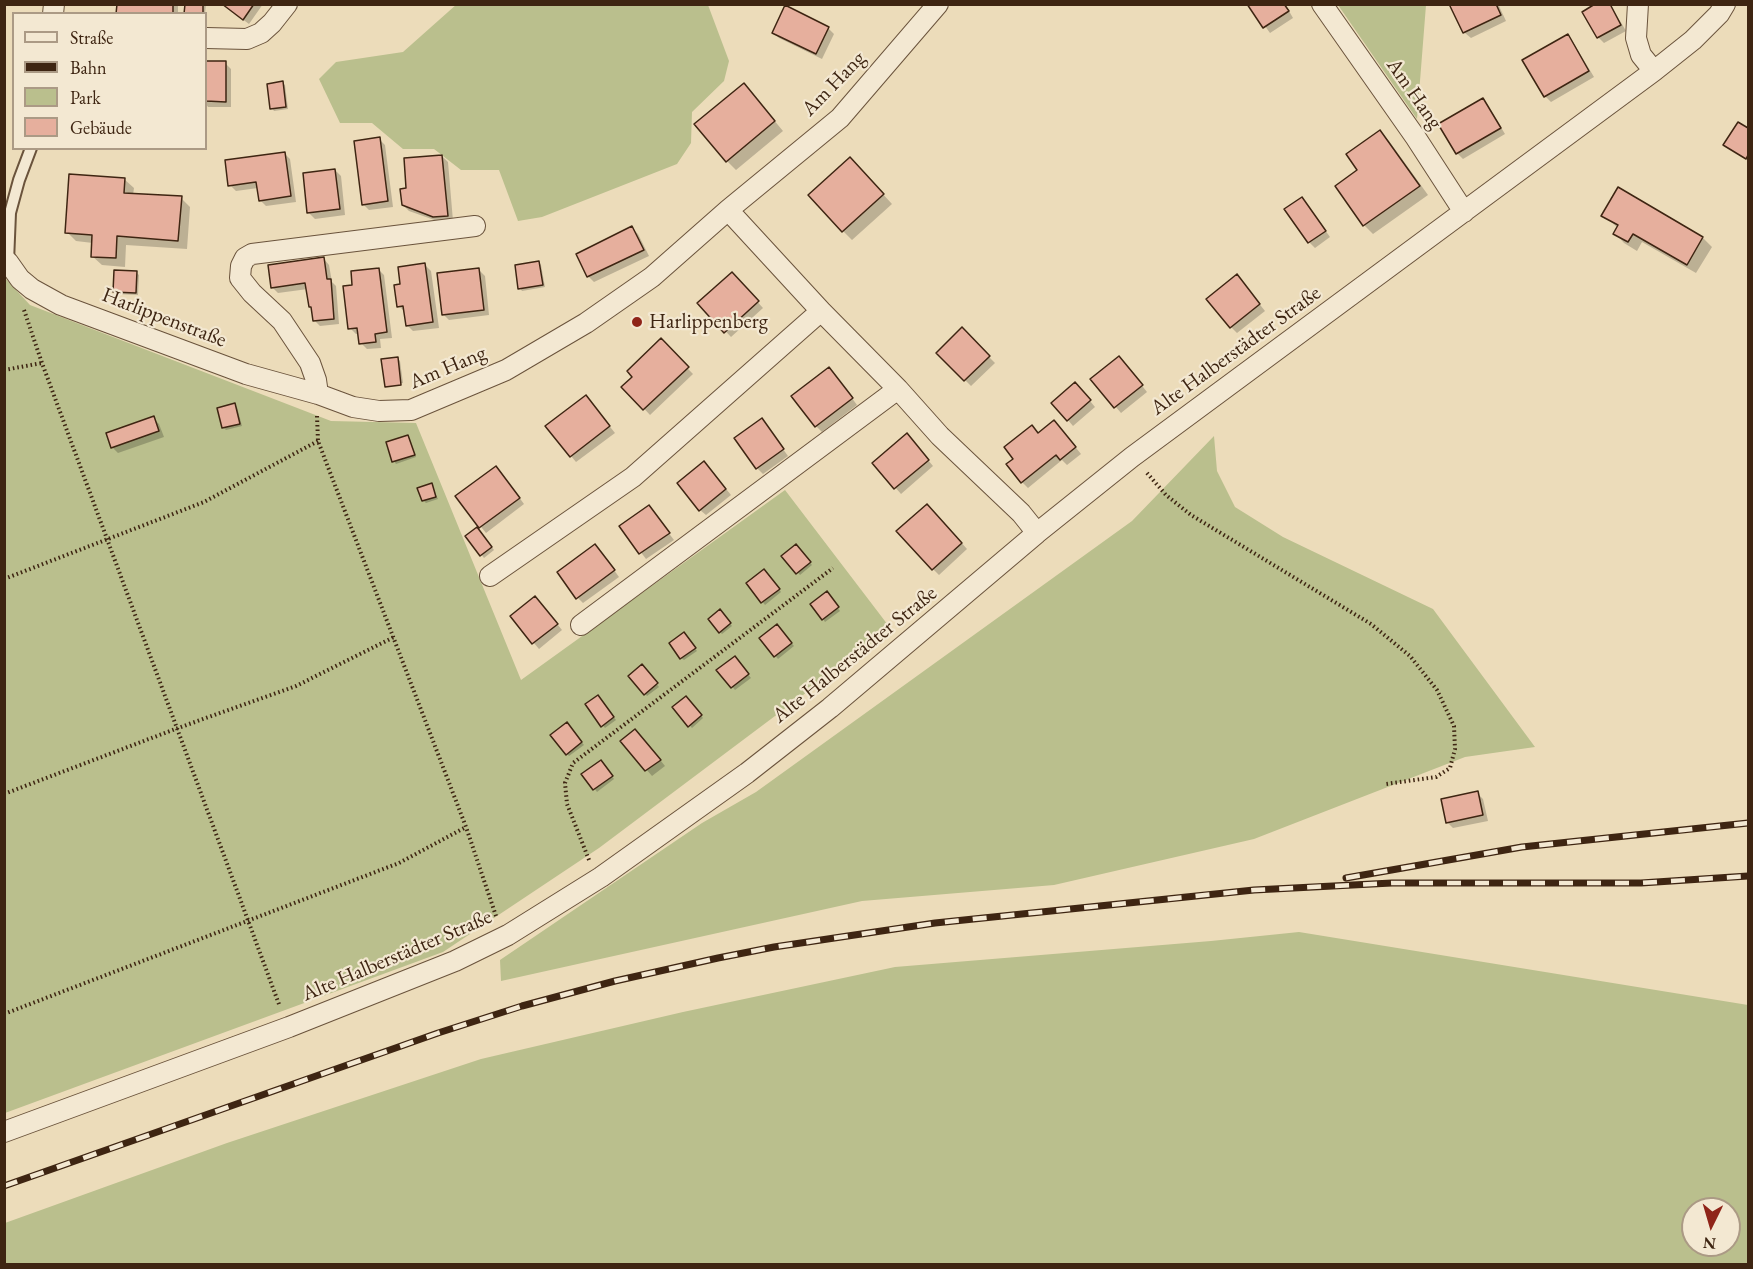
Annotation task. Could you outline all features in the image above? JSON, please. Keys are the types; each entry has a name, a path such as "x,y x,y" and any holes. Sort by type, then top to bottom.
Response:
{"street":[{"path":"207,38 247,39 261,33 287,4"},
{"name":"Am Hang","path":"318,394 353,407 379,411 411,410 506,370 586,323 652,277 728,210 840,118 938,4"},
{"name":"Am Hang","path":"1322,4 1416,138 1464,212"},
{"path":"1638,4 1636,38 1641,55 1654,71"},
{"name":"Alte Halberstädter Straße","path":"4,1132 289,1027 424,974 508,935 601,877 747,773 830,708 1037,533 1132,457 1654,71 1693,40 1719,14 1725,4"},
{"path":"728,210 820,311 898,389 940,436 1020,513 1037,533"},
{"path":"318,394 310,363 282,321 252,293 240,278 241,266 245,258 252,254 475,226"},
{"name":"Harlippenstraße","path":"8,262 20,279 32,289 61,304 246,374 318,394"},
{"path":"490,576 633,477 820,311"},
{"path":"580,625 898,389"}],"lane":[{"path":"8,262 10,213 30,150"}],"path":[{"path":"23,307 289,1027"},
{"path":"4,370 42,363"},
{"path":"318,394 316,414 318,441 466,827 496,916 508,935"},
{"path":"4,579 204,502 318,441"},
{"path":"1132,457 1166,495 1191,515 1371,624 1410,656 1437,690 1454,726 1455,749 1450,768 1437,777 1386,784"},
{"path":"601,877 585,855 567,804 565,783 573,763 833,568"},
{"path":"4,794 178,728 296,687 394,637"},
{"path":"4,1014 399,863 466,827"}],"green space":[{"path":"457,4 708,5 729,61 724,81 692,112 691,143 677,164 542,217 518,221 499,170 461,170 434,149 403,149 372,123 340,123 319,79 336,62 403,52"},
{"path":"1338,5 1426,5 1417,119"},
{"path":"5,278 30,305 331,421 416,423 521,680 785,490 891,629 599,848 443,952 5,1113"},
{"path":"1214,436 1217,471 1235,507 1283,537 1433,609 1535,747 1465,757 1254,839 1054,885 862,901 501,981 500,960 702,823 756,792 1132,521"},
{"path":"1299,932 1748,1005 1748,1264 5,1264 5,1223 227,1143 481,1059 683,1012 895,967"}],"building":[{"path":"117,4 173,4 173,12 116,12"},
{"path":"185,4 203,4 203,12 184,12"},
{"path":"222,4 254,4 243,20"},
{"path":"1247,4 1284,4 1289,11 1263,28"},
{"path":"1449,4 1496,4 1501,15 1463,33"},
{"path":"1595,4 1610,4 1621,25 1597,38 1582,12"},
{"path":"785,5 829,27 816,54 772,33"},
{"path":"1568,34 1589,71 1544,97 1522,60"},
{"path":"207,61 226,61 226,102 207,101"},
{"path":"283,81 286,107 270,109 267,84"},
{"path":"744,83 775,121 726,162 694,124"},
{"path":"1483,98 1501,128 1456,154 1438,124"},
{"path":"1738,122 1748,128 1746,159 1723,145"},
{"path":"1380,130 1420,186 1363,226 1335,186 1357,170 1346,154"},
{"path":"380,137 388,201 362,205 354,141"},
{"path":"285,152 291,196 259,201 256,182 228,186 225,160"},
{"path":"442,155 448,216 433,217 402,205 400,189 406,188 404,158"},
{"path":"850,157 884,194 842,232 808,195"},
{"path":"335,169 340,209 307,213 303,173"},
{"path":"69,174 125,178 124,193 182,196 178,241 117,236 116,258 91,257 92,235 65,233"},
{"path":"1618,187 1703,237 1687,265 1633,234 1628,242 1613,234 1618,225 1601,216"},
{"path":"1302,197 1326,231 1308,243 1284,209"},
{"path":"632,226 644,250 587,277 576,254"},
{"path":"324,257 327,279 331,279 334,319 313,321 305,283 271,288 268,265"},
{"path":"539,261 543,285 518,289 515,265"},
{"path":"425,263 433,322 406,326 403,306 397,307 394,285 400,284 398,267"},
{"path":"379,268 387,332 375,334 376,342 359,344 357,328 348,329 343,286 352,285 351,271"},
{"path":"479,268 484,310 442,315 437,273"},
{"path":"114,270 137,271 136,293 113,292"},
{"path":"732,272 759,301 724,333 697,303"},
{"path":"1237,274 1260,304 1230,328 1206,299"},
{"path":"962,327 990,356 964,381 936,353"},
{"path":"661,338 689,367 643,410 621,387 632,377 627,371"},
{"path":"1119,356 1143,385 1114,408 1090,379"},
{"path":"398,357 401,385 385,387 381,359"},
{"path":"829,367 853,398 815,427 791,396"},
{"path":"1075,382 1091,400 1067,421 1051,403"},
{"path":"586,395 610,426 570,457 545,426"},
{"path":"235,403 240,424 222,428 217,408"},
{"path":"154,416 159,431 111,448 106,433"},
{"path":"762,418 784,449 756,469 734,438"},
{"path":"1054,420 1076,447 1060,460 1056,455 1021,483 1006,464 1013,459 1004,447 1032,425 1038,433"},
{"path":"907,433 929,460 894,489 872,463"},
{"path":"408,435 415,455 392,462 386,442"},
{"path":"704,461 726,489 699,511 677,483"},
{"path":"496,466 520,498 479,528 455,496"},
{"path":"432,483 436,497 422,501 417,488"},
{"path":"927,504 962,543 932,570 896,531"},
{"path":"649,505 670,533 639,554 619,526"},
{"path":"477,527 492,547 480,556 465,536"},
{"path":"595,544 615,570 576,599 557,572"},
{"path":"796,544 811,562 796,574 781,556"},
{"path":"764,569 780,589 761,603 746,583"},
{"path":"827,591 839,607 822,620 810,604"},
{"path":"535,596 558,624 532,644 510,616"},
{"path":"720,609 731,623 719,633 708,619"},
{"path":"777,624 792,643 774,657 759,638"},
{"path":"684,632 696,648 680,659 669,643"},
{"path":"735,656 749,674 731,688 716,670"},
{"path":"642,664 658,683 644,695 628,676"},
{"path":"598,695 614,717 601,727 585,704"},
{"path":"686,696 702,715 688,727 672,707"},
{"path":"567,722 582,742 566,755 550,735"},
{"path":"635,729 661,760 645,771 620,741"},
{"path":"601,760 613,776 593,790 581,774"},
{"path":"1478,791 1483,815 1446,823 1441,799"}],"railway":[{"path":"1346,878 1522,847 1748,823"},
{"path":"4,1186 438,1033 522,1006 615,981 774,947 935,923 1254,890 1392,883 1641,883 1748,876"}],"place":[{"name":"Harlippenberg","path":"637,322"}]}
